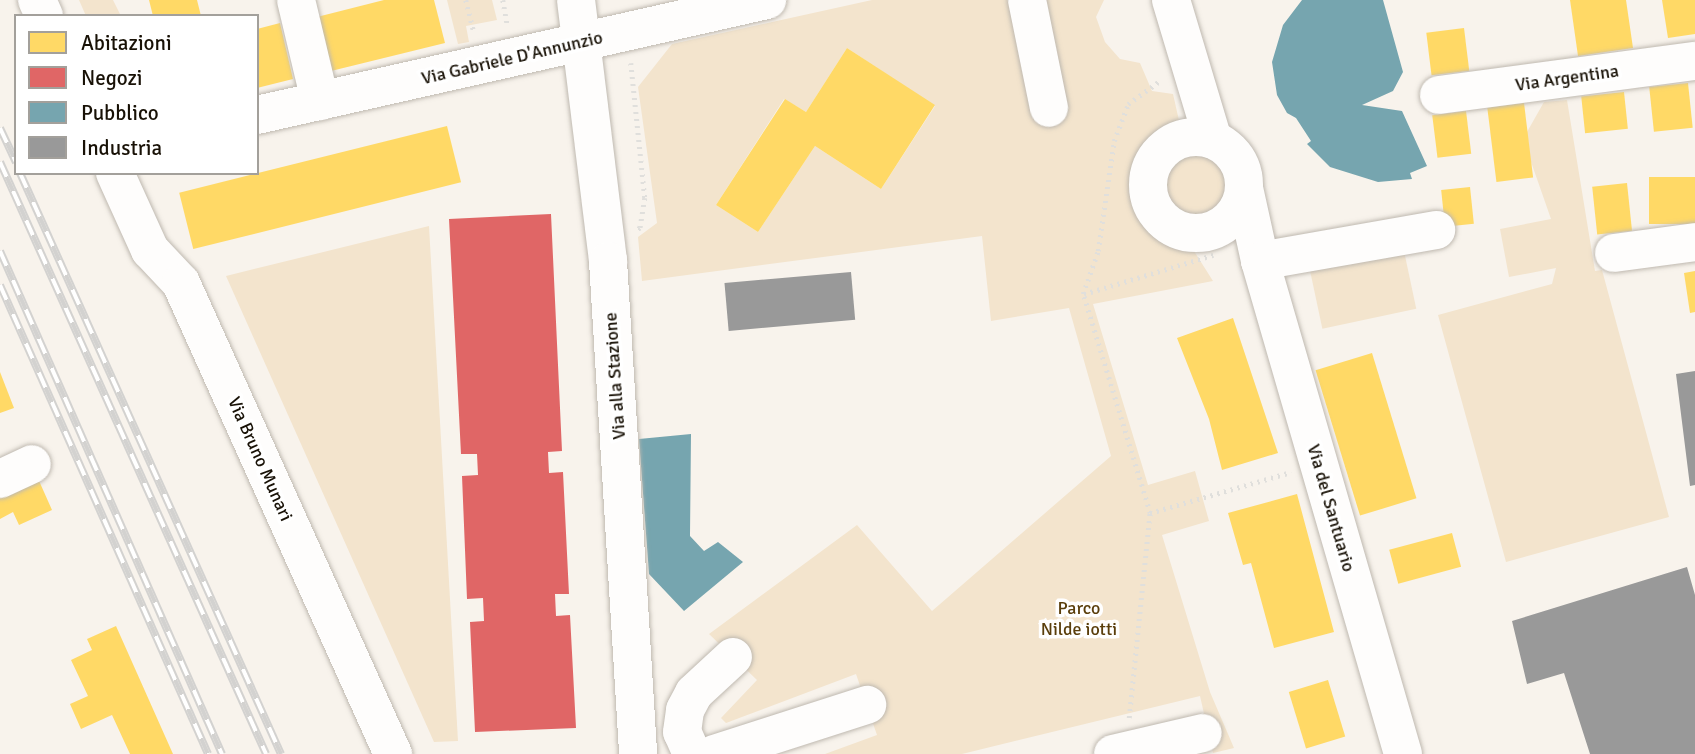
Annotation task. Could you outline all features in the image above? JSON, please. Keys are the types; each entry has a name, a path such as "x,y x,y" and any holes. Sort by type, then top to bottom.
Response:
{"street":[{"path":"296,0 320,101"},
{"name":"Via alla Stazione","path":"576,0 608,261 638,751"},
{"name":"Via Gabriele D'Annunzio","path":"259,115 768,0"},
{"path":"1027,0 1049,108"},
{"path":"1171,0 1213,141"},
{"name":"Via Argentina","path":"1439,95 1695,61"},
{"path":"1208,244 1237,211 1244,188 1234,157 1213,141 1196,137 1174,142 1157,157 1148,178 1150,200 1162,219 1208,244 1260,261 1436,230"},
{"name":"Via Bruno Munari","path":"116,175 150,250 181,283 393,754"},
{"name":"Via del Santuario","path":"1244,188 1260,261 1403,754"},
{"path":"1614,253 1695,242"},
{"path":"697,751 683,720 689,701 733,657"},
{"path":"638,751 697,751 867,705"},
{"path":"1120,752 1203,733"}],"path":[{"path":"1120,752 1150,513 1083,294 1098,251 1109,154 1128,104 1150,84 1191,68"},
{"path":"1083,294 1208,244"},
{"path":"1150,513 1318,464"}],"green space":[{"path":"79,0 113,0 120,14 85,14"},
{"path":"447,0 492,0 497,20 466,26 469,42 458,44"},
{"name":"Parco Nilde iotti","path":"872,0 1104,0 1096,17 1105,42 1120,59 1140,63 1152,91 1173,94 1180,125 1158,136 1142,154 1134,195 1146,226 1171,246 1194,251 1213,281 1093,304 1148,485 1195,471 1209,521 1162,535 1210,692 1234,748 1213,753 1200,696 962,754 825,754 877,735 856,674 726,723 721,718 757,680 709,634 857,525 932,611 1111,456 1069,308 991,321 982,236 642,281 638,237 657,223 638,87 672,44","holes":["847,48 935,106 881,189 815,146 758,232 716,205 784,99 806,112"]},
{"path":"1567,100 1595,271 1602,270 1669,517 1506,562 1438,315 1552,284 1556,268 1509,277 1500,229 1551,219 1523,139 1544,102"},
{"path":"1191,153 1203,153 1220,162 1227,173 1227,197 1220,208 1203,217 1191,217 1179,212 1170,203 1165,191 1165,179 1170,167 1179,158"},
{"path":"429,226 458,741 434,742 226,276"},
{"path":"1404,251 1416,309 1322,329 1310,271"}],"building: Abitazioni":[{"path":"149,0 197,0 200,14 152,14"},
{"path":"384,0 434,0 445,43 327,72 313,18"},
{"path":"1570,0 1626,0 1633,48 1578,56"},
{"path":"1662,0 1695,0 1695,34 1668,38"},
{"path":"280,23 293,79 259,88 259,28"},
{"path":"1464,28 1469,71 1432,75 1426,33"},
{"path":"847,48 935,105 881,189 815,146 758,232 716,205 785,99 806,112"},
{"path":"1688,83 1693,128 1654,132 1649,87"},
{"path":"1624,92 1628,129 1585,133 1581,96"},
{"path":"1524,103 1533,177 1496,182 1487,108"},
{"path":"1466,111 1471,154 1437,158 1432,115"},
{"path":"447,126 461,182 193,249 179,193"},
{"path":"1649,177 1695,177 1695,224 1649,224"},
{"path":"1627,183 1632,231 1597,234 1592,187"},
{"path":"1470,187 1474,224 1445,227 1441,190"},
{"path":"1695,271 1695,312 1690,313 1684,273"},
{"path":"1233,318 1278,453 1222,470 1209,419 1177,338"},
{"path":"1372,353 1416,498 1360,516 1316,370"},
{"path":"0,372 14,408 0,413"},
{"path":"36,474 52,510 19,525 13,512 0,519 0,491"},
{"path":"1297,494 1334,632 1274,648 1251,563 1243,565 1228,513"},
{"path":"1452,533 1461,567 1398,584 1389,550"},
{"path":"116,626 173,754 130,754 112,715 81,729 70,704 88,696 71,660 92,650 87,639"},
{"path":"1328,680 1345,736 1306,748 1289,692"}],"building: Negozi":[{"path":"551,214 562,451 548,452 549,473 563,472 569,594 555,594 556,616 570,615 576,728 475,732 470,622 484,621 483,598 467,599 462,476 478,475 477,454 461,454 449,219"}],"building: Pubblico":[{"path":"1302,0 1383,0 1403,72 1393,91 1362,105 1402,111 1427,166 1410,173 1412,179 1378,182 1330,167 1307,144 1311,141 1296,118 1287,113 1277,95 1272,62 1283,25"},
{"path":"691,434 690,536 704,551 718,542 743,562 684,611 649,574 639,439"}],"building: Industria":[{"path":"851,272 855,320 729,331 724,283"},
{"path":"1695,371 1695,485 1690,486 1676,374"},
{"path":"1687,567 1695,595 1695,754 1590,754 1564,673 1527,684 1512,621"}],"railway":[{"path":"0,128 14,159"},
{"path":"0,162 266,754"},
{"path":"21,175 281,754"},
{"path":"0,251 222,754"},
{"path":"0,285 208,754"}]}
